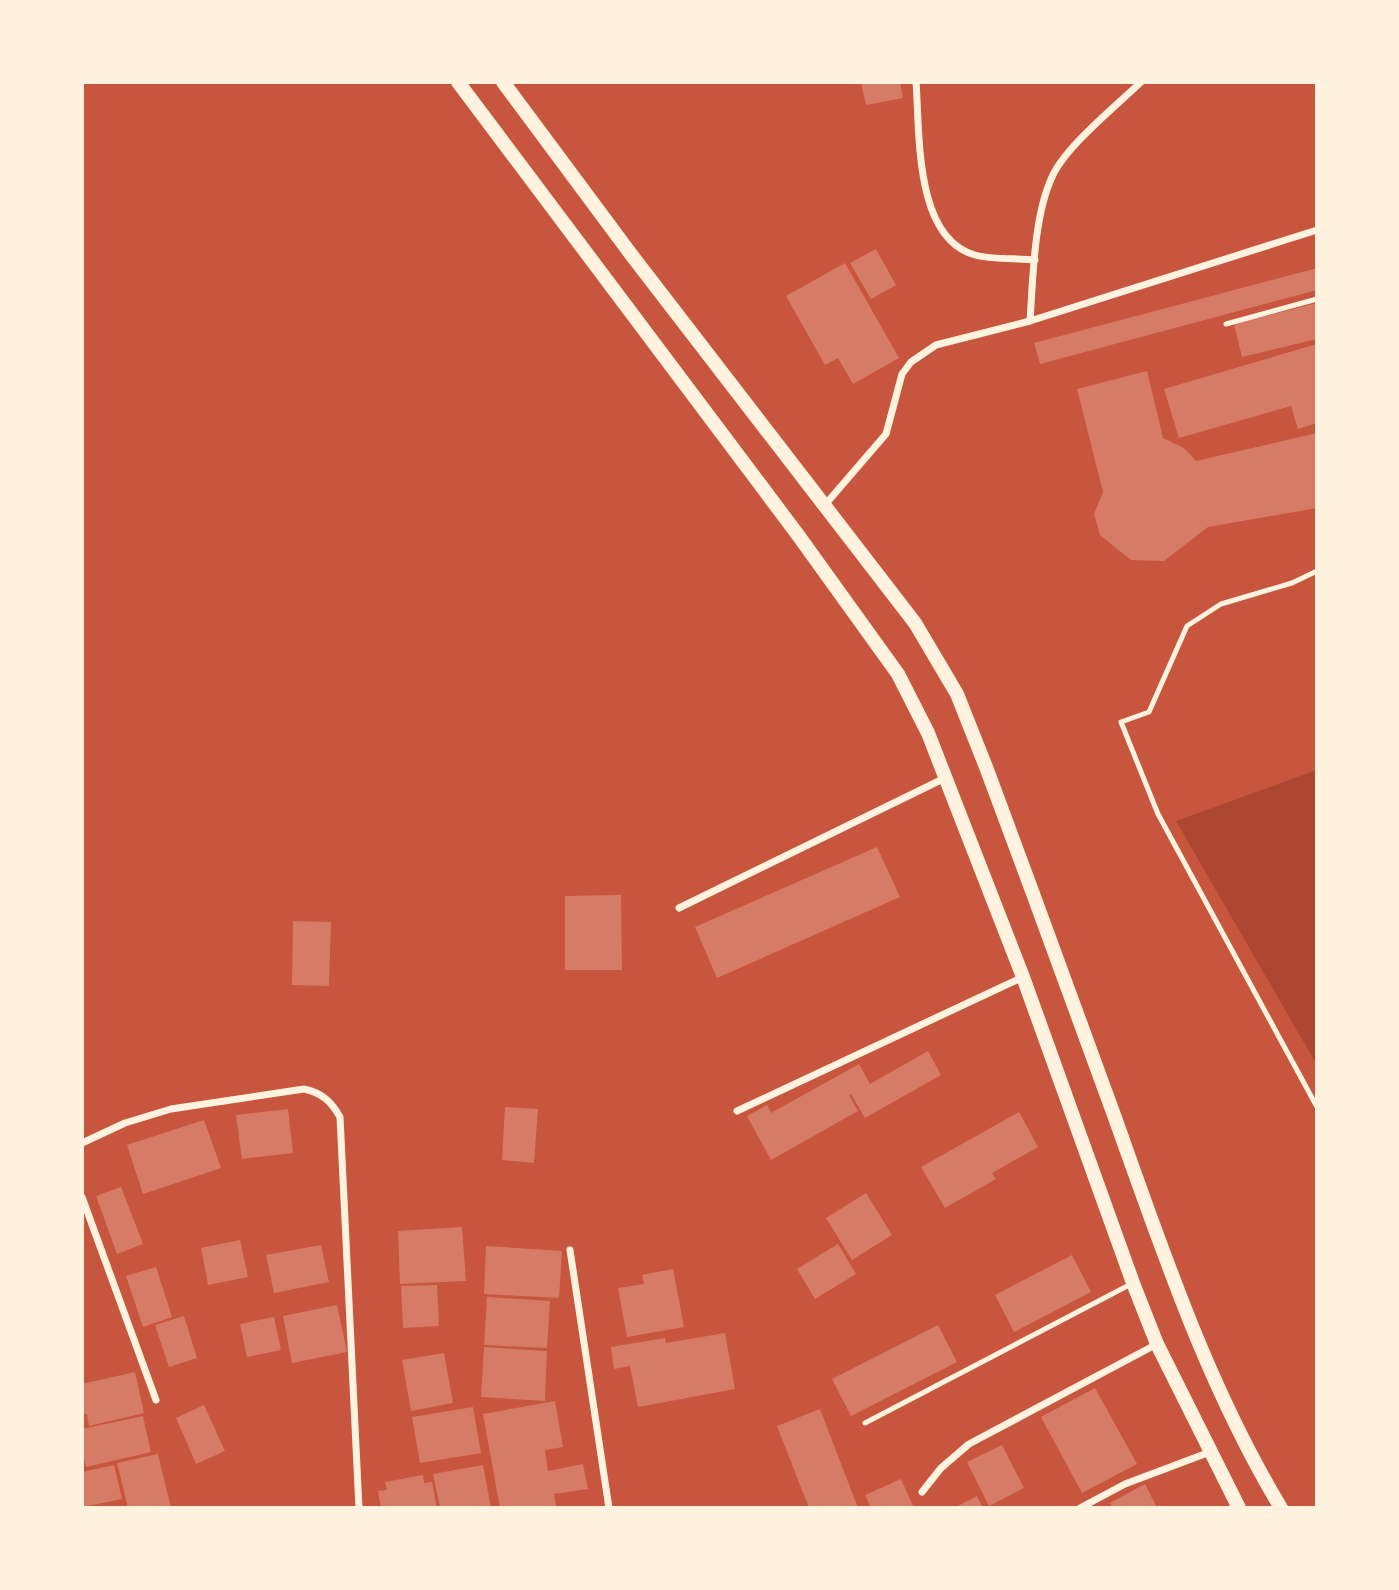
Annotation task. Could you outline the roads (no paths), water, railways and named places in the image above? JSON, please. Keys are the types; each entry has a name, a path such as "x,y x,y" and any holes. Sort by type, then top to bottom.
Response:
{"main road":[{"path":"458,82 798,535 898,674 928,733 1023,977 1157,1344 1239,1508"},
{"path":"503,82 915,623 957,694 991,780 1161,1247 1208,1367 1259,1472 1281,1508"}],"street":[{"path":"916,82 926,195 934,218 945,236 960,248 976,255 1035,260"},
{"path":"1030,321 1044,198 1053,175 1068,153 1140,82"},
{"path":"824,506 886,435 902,374 917,357 936,345 1030,321 1317,230"},
{"path":"679,908 945,778"},
{"path":"737,1111 1023,977"},
{"path":"82,1143 125,1123 185,1107 304,1089 319,1093 332,1104 340,1116 359,1508"},
{"path":"82,1197 156,1400"},
{"path":"570,1250 609,1508"},
{"path":"922,1492 941,1468 969,1444 1157,1344"},
{"path":"1080,1508 1125,1484 1210,1451"}],"lane":[{"path":"1226,324 1317,299"},
{"path":"1317,571 1292,583 1221,604 1187,626 1149,712 1121,722 1158,814 1317,1107"},
{"path":"864,1423 1133,1283"}]}
